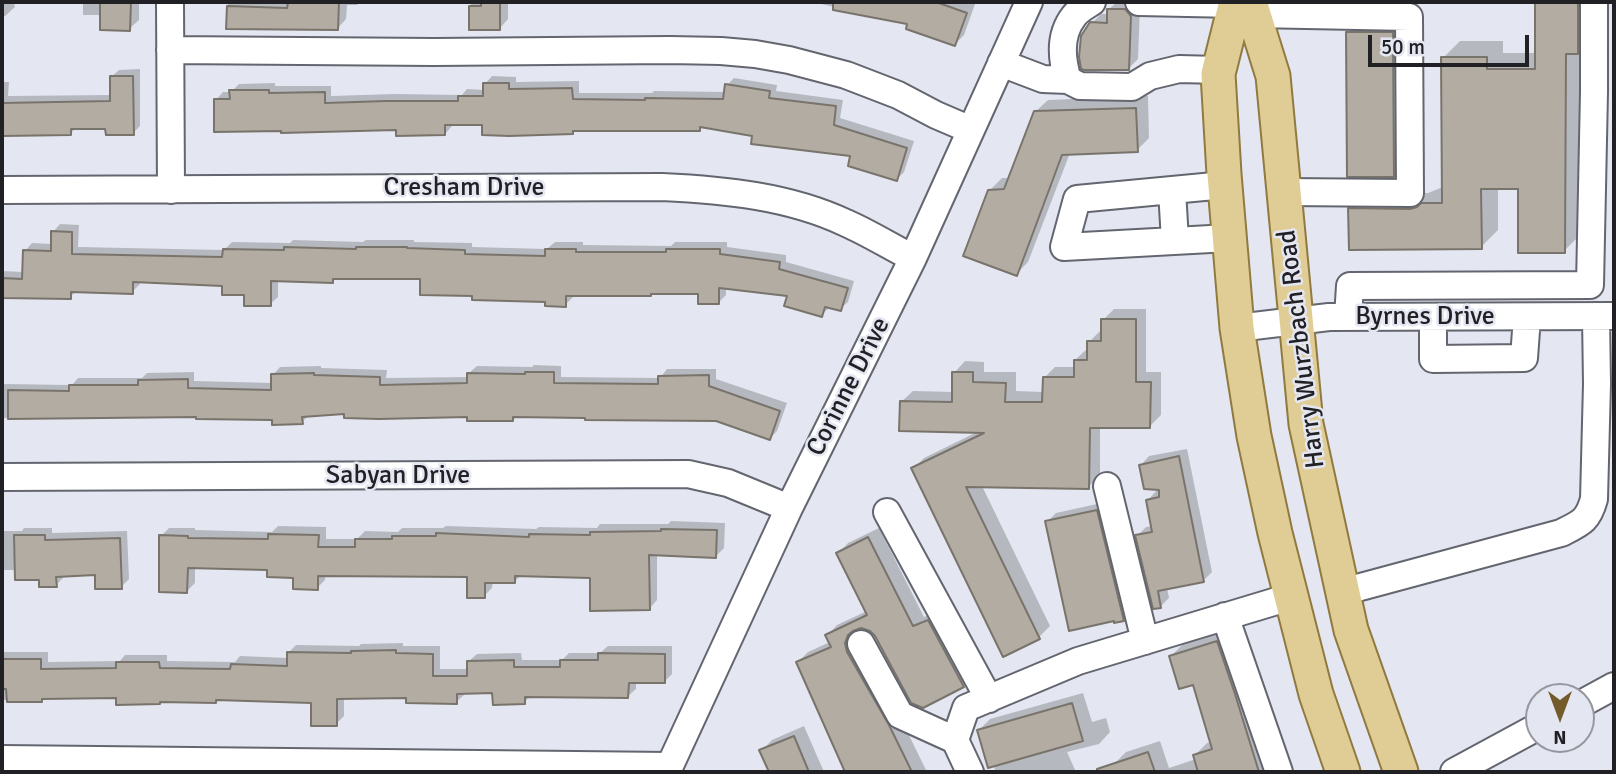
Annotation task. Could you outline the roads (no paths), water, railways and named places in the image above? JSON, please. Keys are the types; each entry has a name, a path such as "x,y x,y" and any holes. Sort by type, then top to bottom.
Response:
{"main road":[{"name":"Harry Wurzbach Road","path":"1244,5 1219,70 1237,328 1254,436 1290,597 1317,694 1343,772"},
{"name":"Harry Wurzbach Road","path":"1244,5 1273,76 1306,424 1351,630 1401,772"}],"street":[{"path":"170,2 171,190"},
{"name":"Corinne Drive","path":"669,769 789,508 913,258 1029,2"},
{"path":"1068,80 1062,62 1064,34 1075,15 1092,2"},
{"path":"1140,2 1412,10 1410,193 1284,192"},
{"path":"1348,317 1350,286 1590,285 1594,2"},
{"path":"170,50 670,50 755,54 846,75 898,95 971,130"},
{"path":"1001,63 1044,79 1068,80 1080,86 1132,87 1150,76 1179,69 1219,70"},
{"path":"1225,185 1077,199 1064,247 1229,238"},
{"name":"Cresham Drive","path":"2,190 711,189 760,196 808,209 845,222 913,258"},
{"path":"1172,190 1175,241"},
{"path":"1342,592 1561,533 1582,522 1590,513 1594,499 1597,384 1605,316"},
{"name":"Byrnes Drive","path":"1237,328 1329,317 1605,316"},
{"path":"1433,317 1433,359 1446,359 1524,358 1527,317"},
{"name":"Sabyan Drive","path":"2,477 688,474 728,483 789,508"},
{"path":"1107,486 1145,641"},
{"path":"887,512 989,699"},
{"path":"955,740 966,708 1078,661 1290,597"},
{"path":"1225,616 1279,772"},
{"path":"861,644 900,715 955,740 970,772"},
{"path":"1595,696 1614,686"},
{"path":"1454,772 1525,734"},
{"path":"2,759 669,769"}]}
